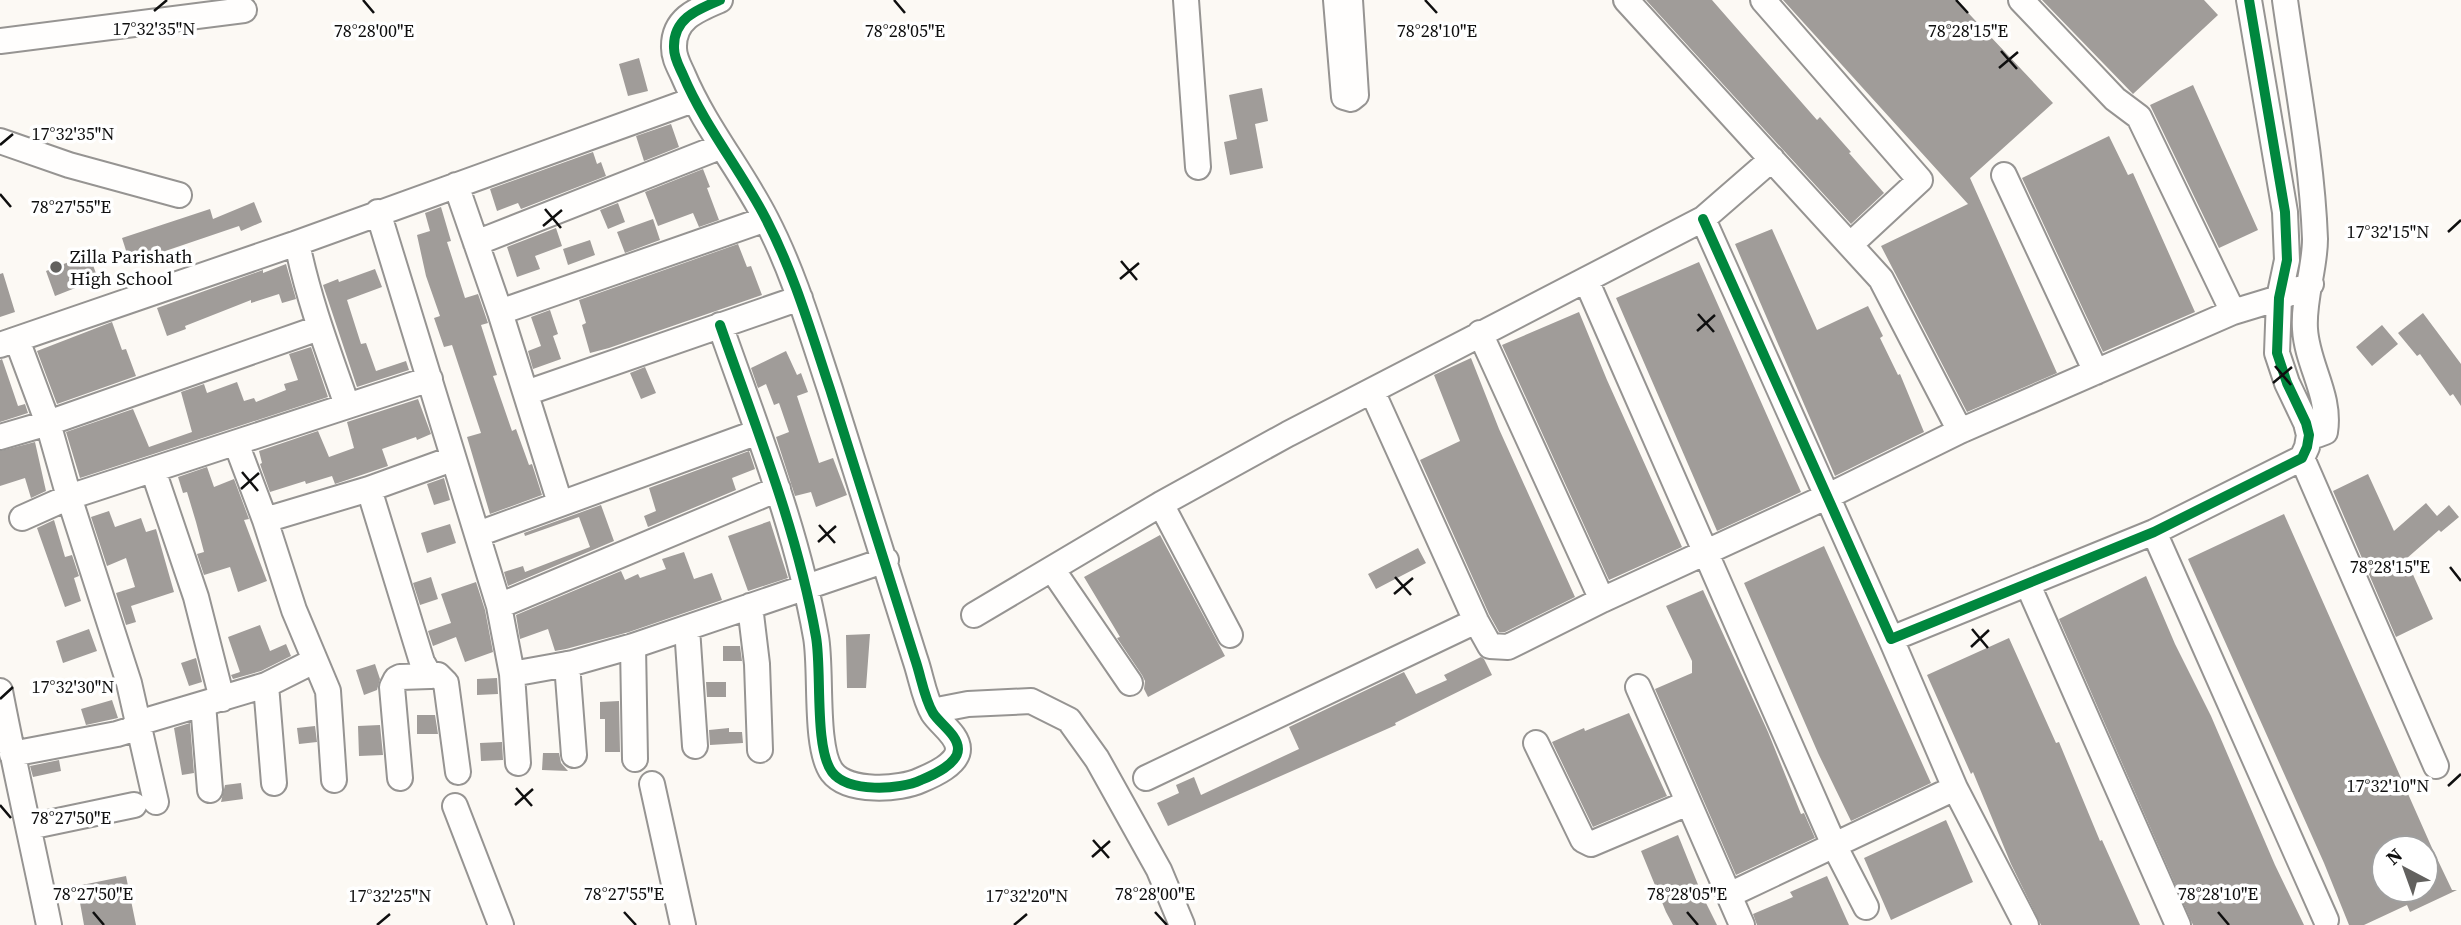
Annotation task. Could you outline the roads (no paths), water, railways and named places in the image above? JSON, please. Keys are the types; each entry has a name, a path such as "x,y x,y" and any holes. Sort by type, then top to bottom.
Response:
{"street":[{"path":"720,0 681,22 674,34 674,54 693,100 766,219 800,298 886,560 932,711 955,738 958,749 955,759 918,782 875,788 837,778 829,768 823,746 818,648 807,587 778,489 720,325"},
{"path":"1186,0 1198,167"},
{"path":"1336,0 1344,97 1351,99 1356,95 1350,0"},
{"path":"1626,0 1881,279 1960,431"},
{"path":"1763,0 1920,180 1851,244"},
{"path":"2021,0 2115,99 2139,117 2233,312"},
{"path":"2249,0 2285,212 2287,260 2279,298 2277,353 2287,383 2306,423 2306,447 2436,765"},
{"path":"1891,639 2154,532 2306,447 2325,432 2328,415 2314,372 2305,330 2305,311 2311,284 2315,241 2305,137 2285,0"},
{"path":"0,41 244,9"},
{"path":"29,827 145,804 138,723 129,683 48,423 8,342 297,243 693,100"},
{"path":"0,141 69,165 179,195"},
{"path":"476,243 722,146"},
{"path":"974,615 1161,504 1288,434 1703,219 1772,159"},
{"path":"2004,174 2096,372"},
{"path":"456,185 500,312 560,503"},
{"path":"377,212 499,606 512,674 517,763"},
{"path":"500,312 766,219"},
{"path":"1703,219 1955,788 2026,925"},
{"path":"297,243 303,276 319,328 347,405"},
{"path":"1586,280 1834,845 1866,906"},
{"path":"1373,391 1476,621 1490,646 1507,647 1960,431 2233,312 2279,298 2311,284"},
{"path":"526,393 800,298"},
{"path":"0,437 48,423 319,328"},
{"path":"1480,333 1602,600"},
{"path":"22,518 69,497 430,379"},
{"path":"478,534 758,432"},
{"path":"236,443 265,520 293,610 328,691 334,780"},
{"path":"265,520 369,489 452,459"},
{"path":"153,470 196,597 212,701 210,790"},
{"path":"369,489 411,620 416,646 430,676"},
{"path":"499,606 778,489"},
{"path":"1161,504 1230,635"},
{"path":"2154,532 2326,920"},
{"path":"512,674 567,664 633,646 886,560"},
{"path":"1052,569 1130,683"},
{"path":"2028,585 2178,925"},
{"path":"750,606 757,664 760,750"},
{"path":"1146,778 1476,621"},
{"path":"687,628 695,746"},
{"path":"633,646 635,760"},
{"path":"12,754 130,730 138,723 266,684 314,661"},
{"path":"567,664 574,755"},
{"path":"400,778 392,687 396,678 400,677 438,676 446,683 458,772"},
{"path":"266,684 274,783"},
{"path":"1638,687 1742,925"},
{"path":"0,691 12,754 10,795 29,827 49,925"},
{"path":"932,711 968,704 1031,701 1069,720 1097,759 1159,870 1182,925"},
{"path":"1536,743 1583,840 1591,844 1688,803"},
{"path":"652,784 683,925"},
{"path":"1729,895 1955,788"},
{"path":"455,806 501,925"}],"place":[{"name":"Zilla Parishath High School","path":"56,267"}]}
